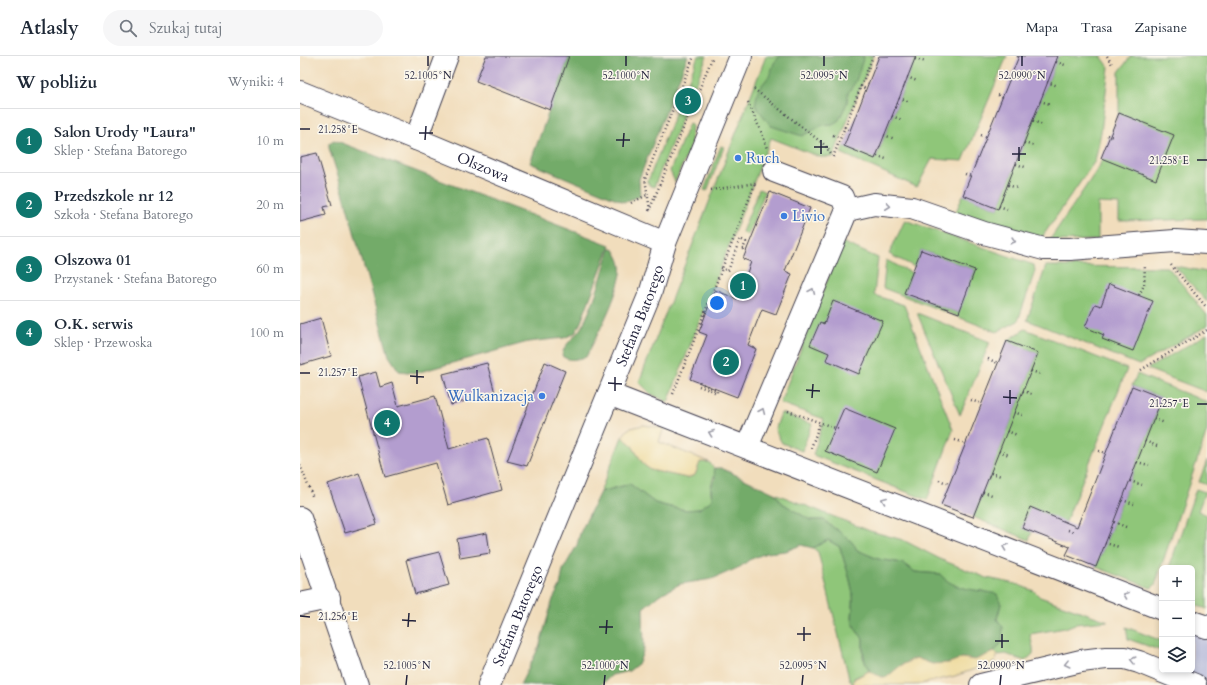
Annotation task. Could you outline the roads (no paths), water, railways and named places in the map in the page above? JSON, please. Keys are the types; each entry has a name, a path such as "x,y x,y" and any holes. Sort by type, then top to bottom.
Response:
{"street":[{"path":"416,139 447,56"},
{"name":"Stefana Batorego","path":"489,685 650,290 665,244 740,56"},
{"name":"Olszowa","path":"300,92 416,139 665,244"},
{"path":"747,447 847,210 842,197 766,174"},
{"path":"847,210 874,204 912,208 984,233 1044,249 1070,249 1175,241 1207,243"},
{"path":"608,394 1159,608"},
{"path":"300,518 329,598 357,685"},
{"path":"300,604 329,598"},
{"path":"1195,623 1207,626"},
{"path":"981,685 1081,661 1106,658 1125,658 1139,662 1195,685"}],"place":[{"name":"Olszowa 01","path":"688,101"},
{"name":"Ruch","path":"738,158"},
{"name":"Livio","path":"784,216"},
{"name":"Salon Urody \"Laura\"","path":"743,286"},
{"name":"Przedszkole nr 12","path":"726,362"},
{"name":"Wulkanizacja","path":"542,396"},
{"name":"O.K. serwis","path":"387,423"}]}
